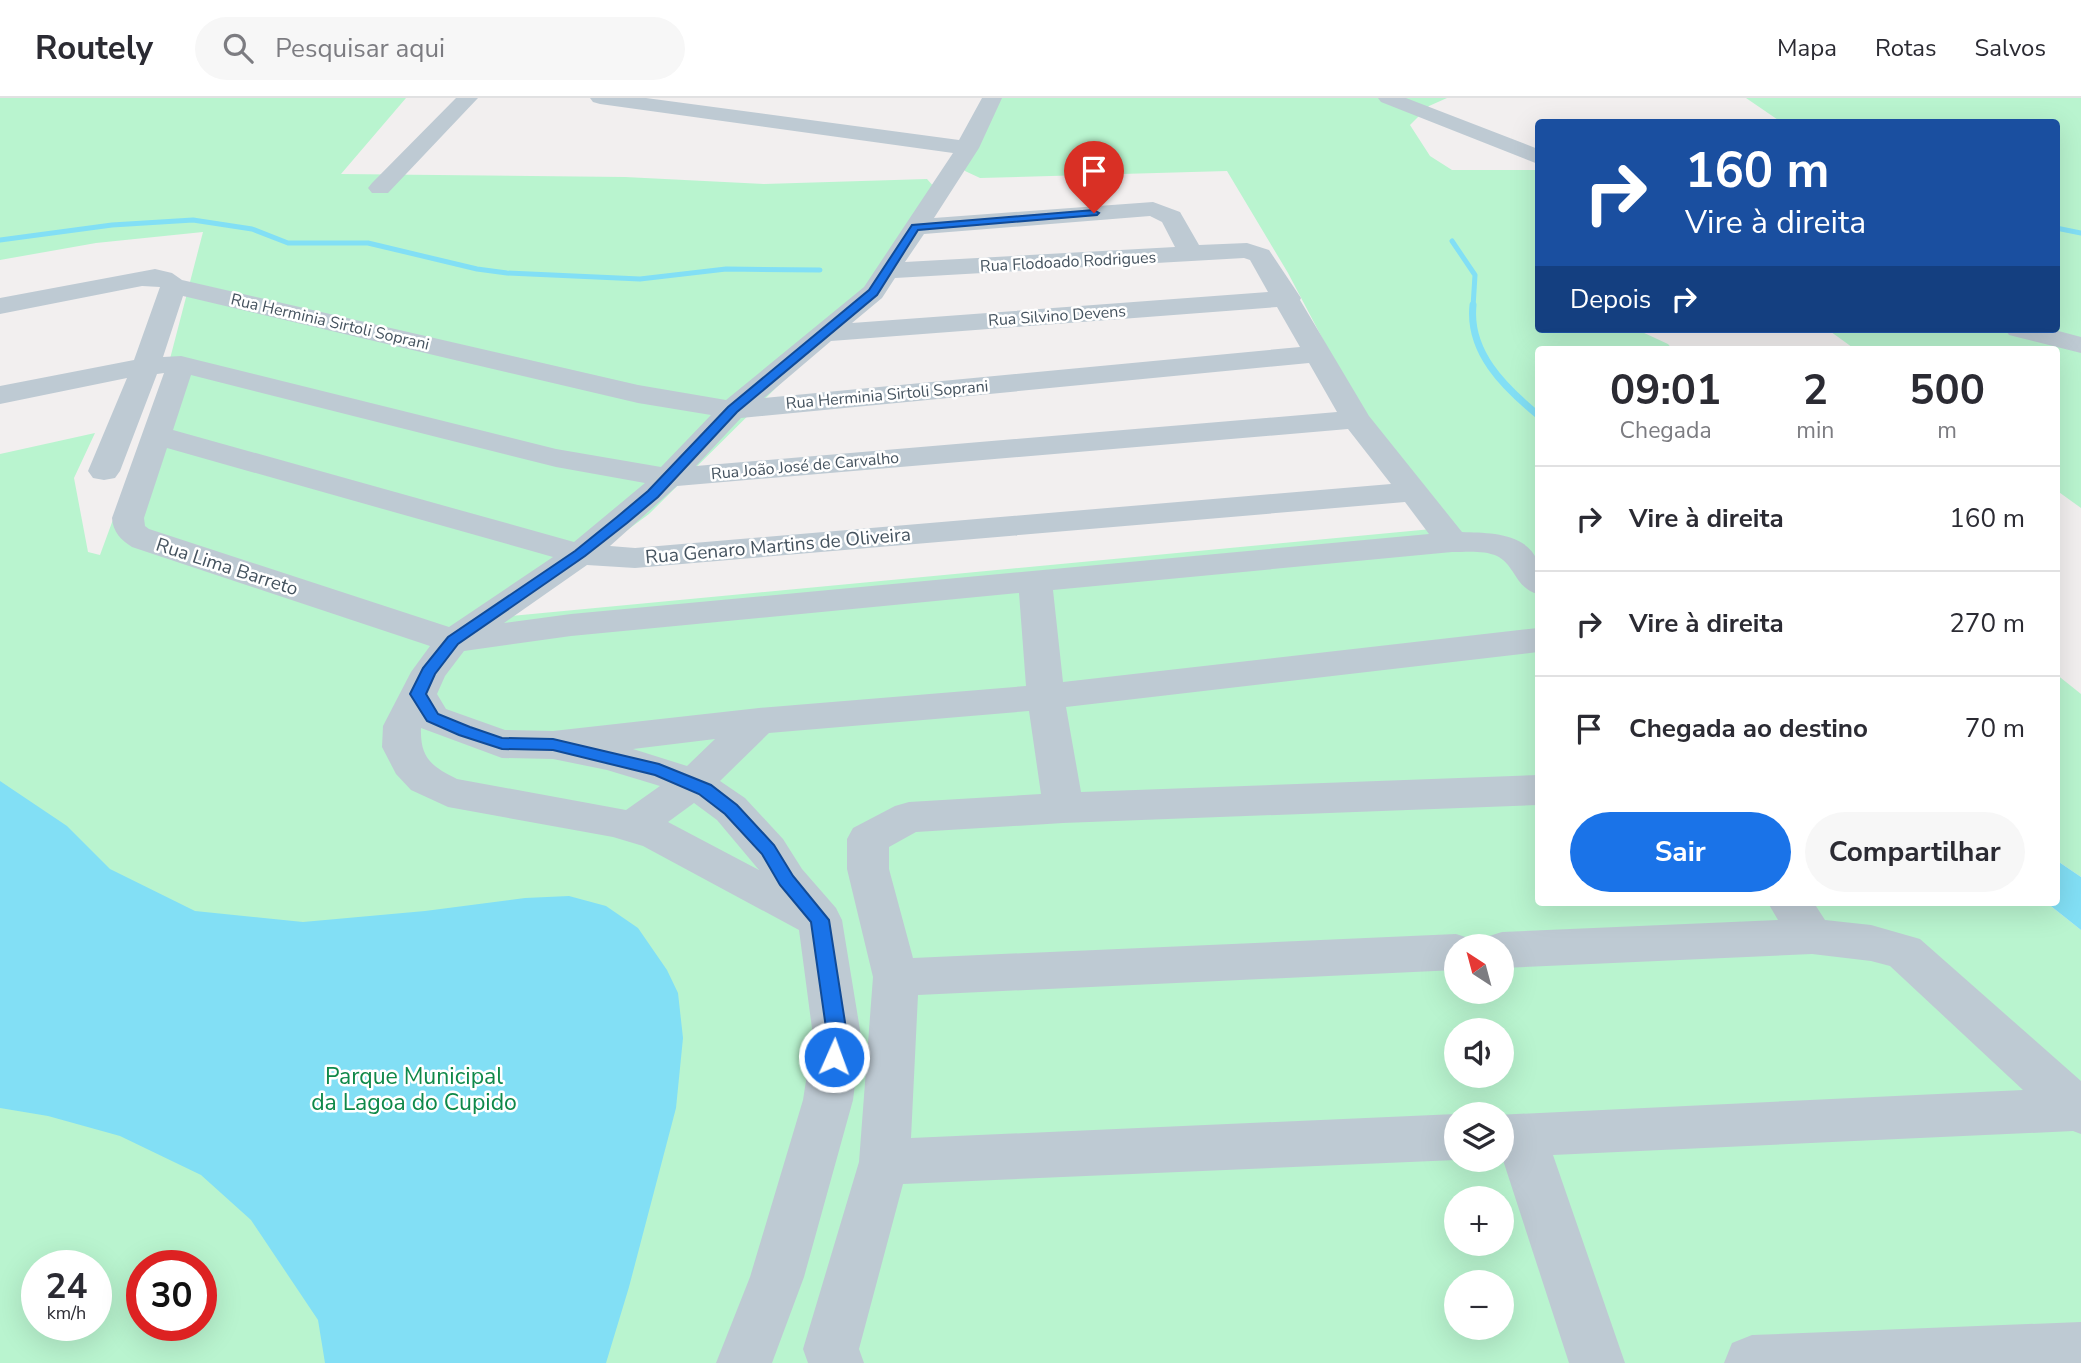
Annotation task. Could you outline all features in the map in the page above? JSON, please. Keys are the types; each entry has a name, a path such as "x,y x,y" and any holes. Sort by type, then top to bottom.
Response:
{"street":[{"path":"380,188 468,98"},
{"path":"600,98 968,148"},
{"path":"820,920 760,891 656,834 632,827 447,792 425,780 410,764 401,747 402,726 429,672 453,640 580,554 653,494 732,410 873,292 915,227 940,196 968,148 992,98"},
{"path":"1388,98 1535,156"},
{"path":"915,227 1153,209 1172,217 1192,255"},
{"name":"Rua Flodoado Rodrigues","path":"889,271 1247,250 1260,255 1288,298"},
{"path":"0,306 142,278 162,276 169,279 173,286 146,366 104,471"},
{"name":"Rua Herminia Sirtoli Soprani","path":"173,286 638,394 732,410 1319,354"},
{"path":"1288,298 1356,418 1452,542"},
{"name":"Rua Silvino Devens","path":"827,333 1288,298"},
{"path":"2034,333 2081,345"},
{"name":"Rua João José de Carvalho","path":"0,395 146,366 181,364 556,458 667,478 1356,418"},
{"name":"Rua Lima Barreto","path":"181,364 128,518 128,527 133,533 144,540 453,640"},
{"name":"Rua Genaro Martins de Oliveira","path":"156,435 580,554 635,558 1414,492"},
{"path":"453,640 571,625 1452,542 1494,543 1513,551 1535,579"},
{"path":"1035,583 1046,697 1062,808"},
{"path":"418,694 433,718 502,744 553,745 759,721 1046,697 1535,640"},
{"path":"632,827 693,783 759,721"},
{"path":"466,796 502,744"},
{"path":"553,745 659,770 693,783 731,809 768,850 787,881 820,920 837,1035 828,1100 776,1277 744,1363"},
{"path":"836,1363 831,1349 884,1162 896,977 868,869 868,839 909,817 1062,808 1535,790"},
{"path":"1514,949 1801,919 1904,952 2079,1111"},
{"path":"896,977 1444,953"},
{"path":"1514,1134 2079,1111"},
{"path":"884,1162 1444,1138"},
{"path":"1514,1142 1597,1363"},
{"path":"1752,1363 2081,1350"}],"green space":[{"name":"Parque Municipal da Lagoa do Cupido","path":"0,98 406,98 341,174 625,177 764,184 927,179 943,197 808,356 649,514 511,616 1432,529 1378,444 1288,273 1227,171 980,178 965,171 958,161 986,98 1447,98 1429,106 1410,125 1430,156 1452,170 1535,170 1535,333 1644,333 1670,346 1535,346 1535,906 2051,906 2081,930 2081,1363 0,1363 0,454 95,433 74,478 88,552 100,555 165,378 203,232 96,243 0,260"},
{"path":"1746,98 2081,98 2081,508 2060,493 2060,346 1850,346 1833,333 2060,333 2060,119 1777,119"},
{"path":"2060,677 2081,694 2081,877 2060,863"}],"water":[{"path":"0,781 67,826 110,869 195,911 303,922 425,911 525,898 569,896 606,906 638,928 667,970 678,993 683,1038 676,1108 606,1363 325,1363 318,1320 251,1220 201,1175 120,1136 48,1116 0,1108"},
{"path":"2060,863 2081,877 2081,930 2051,906 2060,906"}],"waterway":[{"path":"0,240 112,225 193,220 252,229 288,243 368,243 477,269 507,273 640,279 726,269 820,270"},
{"path":"2060,229 2081,233"},
{"path":"1452,241 1475,275 1473,307"},
{"path":"1473,307 1476,338 1482,353 1501,380 1535,412"}],"route":[{"path":"834,1057 837,1035 820,920 787,881 768,850 731,809 693,783 659,770 553,745 502,744 465,731 433,718 418,694 429,672 453,640 580,554 622,520 653,494 732,410 851,313 873,292 889,271 915,227 1094,213"}]}
